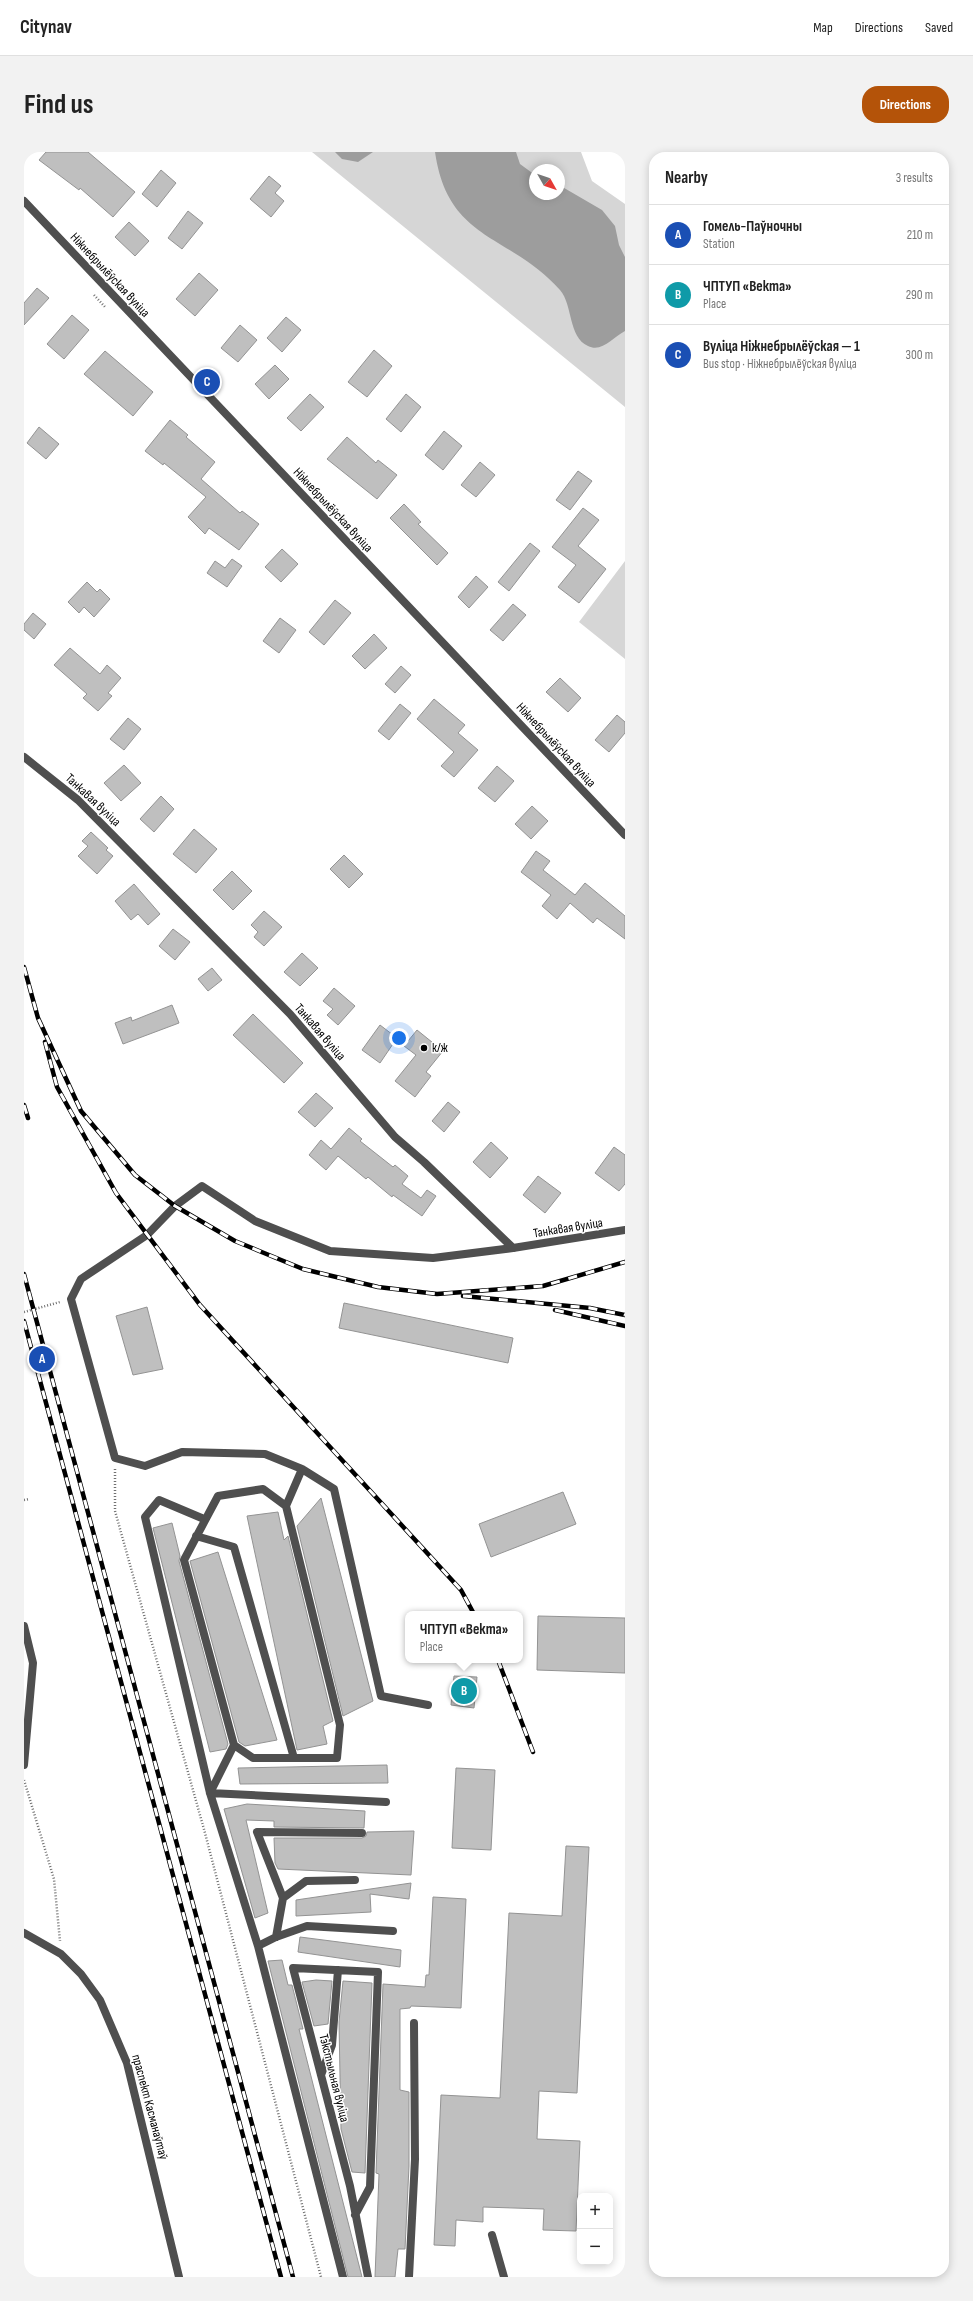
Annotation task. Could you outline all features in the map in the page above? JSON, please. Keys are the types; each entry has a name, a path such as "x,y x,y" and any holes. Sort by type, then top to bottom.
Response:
{"street":[{"name":"Ніжнебрылёўская вуліца","path":"24,201 625,835"},
{"name":"Танкавая вуліца","path":"24,757 89,811 290,1014 395,1137 424,1162 513,1248 625,1230"},
{"path":"428,1705 381,1696 334,1488 302,1469 265,1454 182,1452 145,1466 116,1458 71,1299 82,1279 147,1235 175,1206 202,1186 255,1221 330,1251 433,1258 513,1248"},
{"path":"286,1506 263,1489 218,1496 204,1519 184,1560 234,1745 253,1758 337,1758 340,1725 286,1506 302,1469"},
{"path":"204,1519 159,1500 145,1517 210,1793 258,1946 343,2277"},
{"path":"196,1536 234,1547 294,1758"},
{"path":"24,1626 32,1663 24,1765"},
{"path":"210,1793 234,1745"},
{"path":"210,1793 386,1802"},
{"path":"276,1937 283,1898 257,1832 362,1832"},
{"path":"283,1898 306,1881 355,1880"},
{"path":"258,1946 276,1937 307,1926 393,1930"},
{"name":"праспект Касманаўтаў","path":"24,1933 62,1954 81,1974 100,2000 127,2063 180,2277"},
{"name":"Тэкстыльная вуліца","path":"355,2215 370,2187 378,1972 294,1968 355,2215 368,2277"},
{"path":"321,2075 332,2046 338,1970"},
{"path":"410,2277 415,2159 414,2023"},
{"path":"492,2235 504,2277"}],"path":[{"path":"94,295 106,308"},
{"path":"24,1312 71,1299"},
{"path":"116,1458 115,1511 205,1834 321,2277"},
{"path":"24,1500 30,1499"},
{"path":"24,1780 54,1879 62,1954"}],"shaded area":[{"path":"312,152 581,152 592,181 625,204 625,407"},
{"path":"335,152 373,152 358,162 342,159"},
{"path":"435,152 516,152 520,164 529,171 529,200 565,200 565,188 602,210 615,226 619,245 625,257 625,331 603,346 593,348 582,342 577,336 567,304 560,290 541,271 483,233 467,220 453,204 442,181"},
{"path":"625,561 625,659 579,622"}],"building":[{"path":"46,152 88,152 135,192 113,217 80,188 79,190 39,160"},
{"path":"161,170 176,183 157,207 142,194"},
{"path":"269,176 281,186 275,193 284,201 271,217 250,199"},
{"path":"188,211 203,223 182,249 168,238"},
{"path":"129,222 149,241 135,256 115,237"},
{"path":"199,273 218,290 195,316 176,299"},
{"path":"37,288 49,298 24,325 24,303"},
{"path":"72,315 89,330 64,359 47,344"},
{"path":"286,317 301,330 282,352 267,338"},
{"path":"240,325 257,340 238,362 221,348"},
{"path":"374,350 392,366 367,397 348,382"},
{"path":"105,351 153,392 133,416 84,374"},
{"path":"275,365 289,379 269,399 255,384"},
{"path":"310,394 324,407 301,431 287,418"},
{"path":"406,394 421,407 401,432 386,419"},
{"path":"170,420 188,435 186,437 215,462 201,479 240,513 242,511 259,524 239,550 209,528 205,534 188,517 206,497 164,463 163,465 145,451"},
{"path":"39,427 59,444 46,459 27,443"},
{"path":"444,431 462,446 443,470 425,455"},
{"path":"347,437 376,463 378,460 397,475 377,499 327,459"},
{"path":"480,462 495,475 476,497 461,485"},
{"path":"578,471 592,481 570,510 556,500"},
{"path":"404,504 421,522 418,524 448,553 437,565 390,518"},
{"path":"583,508 599,520 578,546 606,569 579,603 558,587 576,565 552,547"},
{"path":"530,543 540,551 509,591 498,582"},
{"path":"282,549 298,564 281,582 265,567"},
{"path":"232,559 242,566 227,587 207,573 215,561 225,568"},
{"path":"476,576 488,587 469,608 458,597"},
{"path":"87,582 97,592 100,589 110,599 94,617 84,607 79,613 68,602"},
{"path":"335,600 351,613 324,645 309,632"},
{"path":"513,604 526,615 503,641 490,630"},
{"path":"33,613 46,624 34,639 24,630 24,624"},
{"path":"280,618 296,630 279,653 263,641"},
{"path":"374,634 387,648 365,669 352,656"},
{"path":"70,648 100,674 107,665 121,678 108,693 112,696 98,711 83,698 87,694 54,665"},
{"path":"401,666 411,675 395,693 385,684"},
{"path":"560,678 581,698 568,712 546,692"},
{"path":"434,699 465,725 458,733 478,750 454,777 441,766 454,752 417,719"},
{"path":"400,704 411,713 389,740 378,731"},
{"path":"617,715 625,722 625,733 609,752 595,740"},
{"path":"128,718 141,729 124,750 110,739"},
{"path":"124,765 141,783 121,801 104,783"},
{"path":"497,766 514,781 495,802 478,788"},
{"path":"161,796 174,809 154,832 140,819"},
{"path":"532,806 548,821 531,839 515,824"},
{"path":"194,829 217,849 196,873 173,854"},
{"path":"91,832 108,848 106,850 113,856 97,874 78,856 88,846 82,841"},
{"path":"536,851 550,861 543,870 575,895 585,883 625,916 625,939 597,918 593,923 570,903 557,919 542,906 551,895 521,872"},
{"path":"344,855 363,874 349,888 330,869"},
{"path":"232,871 252,891 233,910 213,890"},
{"path":"134,884 160,914 148,925 138,914 131,920 115,901"},
{"path":"264,911 282,927 264,946 254,937 258,932 251,925"},
{"path":"173,929 190,942 175,960 159,946"},
{"path":"302,953 318,968 300,986 284,972"},
{"path":"212,968 222,980 208,991 198,979"},
{"path":"334,988 355,1006 338,1025 327,1015 333,1009 323,1001"},
{"path":"172,1005 179,1023 123,1044 115,1023 131,1017 132,1021"},
{"path":"253,1014 303,1063 284,1083 233,1035"},
{"path":"380,1025 397,1038 380,1063 362,1050"},
{"path":"417,1030 443,1051 426,1072 431,1076 415,1097 395,1081 416,1055 404,1046"},
{"path":"316,1093 333,1108 315,1127 298,1112"},
{"path":"448,1102 460,1112 444,1132 432,1121"},
{"path":"349,1128 362,1139 360,1141 393,1167 395,1165 408,1176 402,1184 421,1198 427,1190 436,1196 422,1216 393,1195 392,1197 368,1177 366,1179 338,1156 326,1170 309,1155 321,1140 331,1149"},
{"path":"491,1142 508,1158 490,1178 473,1162"},
{"path":"614,1147 625,1155 625,1184 619,1191 595,1173"},
{"path":"538,1176 561,1193 545,1213 523,1195"},
{"path":"344,1303 513,1338 508,1363 339,1328"},
{"path":"147,1307 163,1369 133,1375 116,1316"},
{"path":"563,1492 576,1524 491,1557 479,1524"},
{"path":"321,1498 373,1701 343,1716 297,1526"},
{"path":"278,1512 284,1540 288,1536 333,1721 323,1726 327,1744 297,1750 247,1516"},
{"path":"172,1523 180,1556 179,1561 228,1744 226,1749 210,1752 153,1528"},
{"path":"218,1552 277,1740 245,1746 239,1742 190,1561"},
{"path":"538,1616 625,1618 625,1673 537,1670"},
{"path":"454,1676 477,1677 474,1708 451,1705"},
{"path":"387,1765 388,1783 240,1784 238,1768"},
{"path":"456,1768 495,1770 491,1850 452,1848"},
{"path":"247,1804 365,1811 364,1828 274,1827 274,1821 246,1820 268,1913 255,1918 224,1809"},
{"path":"414,1831 411,1875 278,1869 275,1863 274,1838 362,1838 366,1836 367,1832"},
{"path":"566,1846 589,1847 577,2093 539,2091 537,2139 580,2141 576,2231 543,2230 544,2209 483,2207 483,2222 456,2220 455,2246 434,2245 441,2095 500,2098 509,1913 562,1916"},
{"path":"411,1883 409,1899 370,1894 371,1912 296,1916 296,1900"},
{"path":"433,1897 466,1899 461,2008 411,2006 410,2008 400,2009 400,2090 409,2092 409,2166 405,2249 398,2249 395,2277 375,2277 379,2174 376,2173 383,1984 425,1987 426,1975 429,1975"},
{"path":"300,1937 401,1950 400,1967 298,1952"},
{"path":"282,1960 288,1985 292,1985 303,2029 299,2029 362,2277 348,2277 268,1961"},
{"path":"316,1980 332,1981 328,2024 314,2026 302,1982"},
{"path":"343,1981 372,1983 365,2173 352,2172 341,2129 339,2022"}],"railway":[{"path":"24,967 38,1018 81,1111 135,1175 175,1206 235,1241 303,1269 378,1287 437,1294 543,1286 625,1262"},
{"path":"45,1042 57,1087 116,1193 200,1305 461,1590 472,1611"},
{"path":"24,1105 28,1118"},
{"path":"24,1274 293,2277"},
{"path":"463,1296 590,1308 625,1315"},
{"path":"555,1310 625,1326"},
{"path":"24,1321 281,2277"},
{"path":"499,1663 533,1752"}],"place":[{"name":"Вуліца Ніжнебрылёўская — 1","path":"207,382"},
{"name":"к/ж","path":"424,1048"},
{"name":"Гомель-Паўночны","path":"42,1359"},
{"name":"ЧПТУП «Векта»","path":"464,1691"}]}
